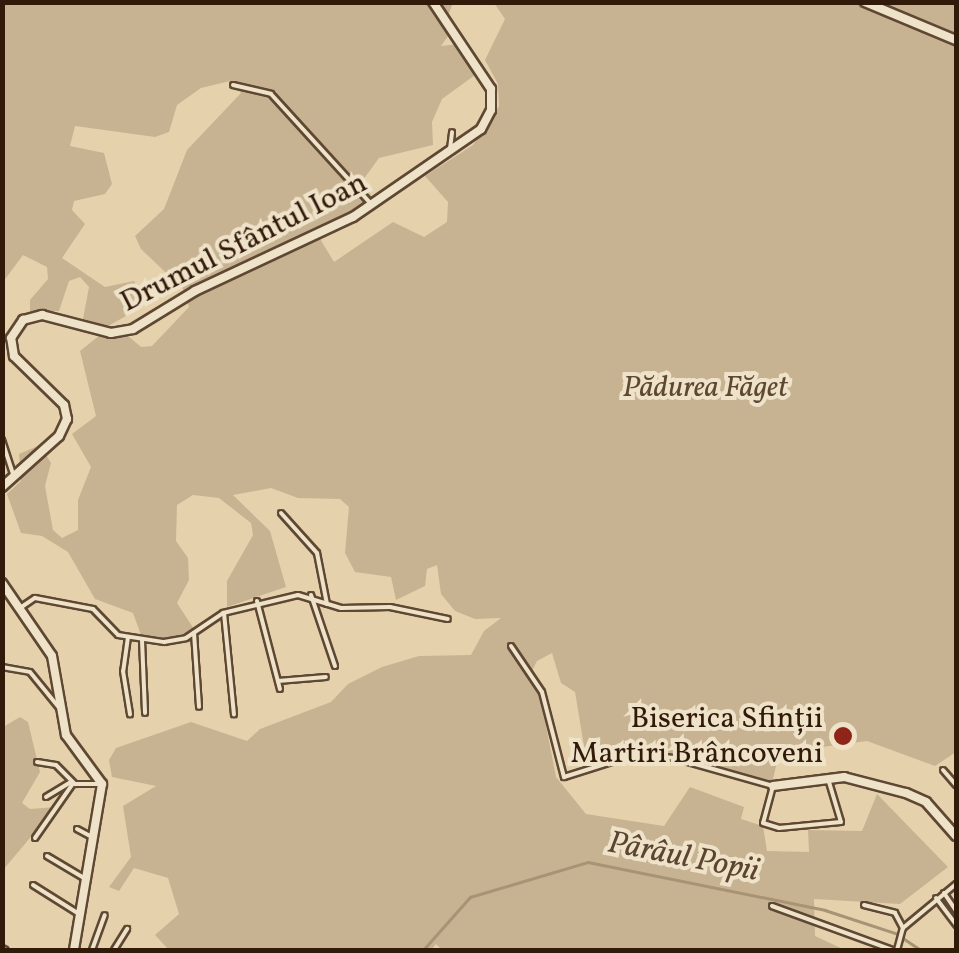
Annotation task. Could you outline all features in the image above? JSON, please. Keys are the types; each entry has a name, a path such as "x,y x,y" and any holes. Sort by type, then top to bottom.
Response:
{"main road":[{"name":"Drumul Sfântul Ioan","path":"2,487 60,436 67,419 64,405 13,354 11,338 23,320 42,315 127,331 372,205 481,129 493,96 456,28 433,2"},
{"path":"865,2 956,40"},
{"path":"2,583 55,663 70,742 102,784 74,950"},
{"path":"773,786 848,778 913,795 955,831"}],"street":[{"path":"234,85 270,94 372,205"},
{"path":"448,154 452,132"},
{"path":"2,440 14,477"},
{"path":"281,512 317,553 327,604"},
{"path":"311,595 335,666"},
{"path":"20,608 35,598 93,609 109,630 142,640 178,642 224,613 257,602 311,595 327,604 448,619"},
{"path":"257,602 280,689"},
{"path":"224,613 234,715"},
{"path":"194,634 199,707"},
{"path":"128,637 123,671 130,714"},
{"path":"142,640 146,713"},
{"path":"511,646 546,704 564,777 649,754 773,786 763,822 784,828 841,822 829,782"},
{"path":"2,667 30,672 62,710"},
{"path":"278,681 326,677"},
{"path":"36,762 56,764 72,782"},
{"path":"943,770 956,785"},
{"path":"35,838 72,782"},
{"path":"46,798 72,782 102,784"},
{"path":"77,829 92,838"},
{"path":"47,856 84,878"},
{"path":"772,906 894,950 903,928 956,884"},
{"path":"33,885 79,914"},
{"path":"944,893 956,910"},
{"path":"936,898 956,925"},
{"path":"864,905 896,914 903,928"},
{"path":"92,950 105,914"},
{"path":"114,950 127,928"}],"green space":[{"name":"Pădurea Făget","path":"2,3 453,3 445,23 451,32 441,46 459,44 475,75 442,99 432,122 433,145 379,158 363,180 373,200 316,232 334,262 393,222 424,237 447,222 448,202 425,176 473,145 499,106 498,84 485,60 505,19 494,3 956,3 956,752 935,766 867,741 785,752 779,754 772,783 642,750 586,758 575,692 561,683 552,653 537,661 529,677 541,700 556,777 586,814 664,826 690,787 744,807 741,819 763,826 767,851 809,852 808,830 862,831 877,794 948,867 900,904 814,899 815,936 845,950 442,950 436,944 431,950 169,950 155,935 179,914 168,878 134,868 119,891 109,887 131,857 123,806 156,786 112,777 109,760 116,748 191,722 247,741 260,729 331,702 348,684 382,667 419,656 471,655 484,631 501,618 475,619 455,611 441,594 437,565 427,569 425,586 396,600 391,577 355,572 345,553 349,507 340,499 298,498 271,488 233,495 270,531 286,587 227,607 227,581 253,535 251,523 219,498 193,495 177,505 176,541 188,558 189,580 177,603 194,629 173,638 142,638 133,613 95,599 68,552 42,536 21,533 7,494 21,481 19,454 40,445 51,463 45,486 53,530 62,538 78,530 78,500 91,467 72,434 96,416 80,351 100,335 128,336 141,347 152,346 189,307 183,289 141,249 135,236 164,209 187,150 241,93 230,81 201,88 177,105 169,132 155,137 75,126 70,146 104,153 112,184 105,194 74,201 72,210 85,224 62,258 105,287 134,281 138,289 128,315 108,326 83,319 89,287 80,277 69,281 59,311 30,311 30,300 48,279 47,267 23,255 3,282"},
{"path":"20,717 28,722 40,772 22,803 30,809 56,807 3,870 3,727"}],"waterway":[{"name":"Pârâul Popii","path":"423,950 470,897 588,862 825,910 898,934"},
{"name":"Pârâul Popii","path":"903,938 921,950"}],"place":[{"name":"Biserica Sfinții Martiri Brâncoveni","path":"843,736"}]}
